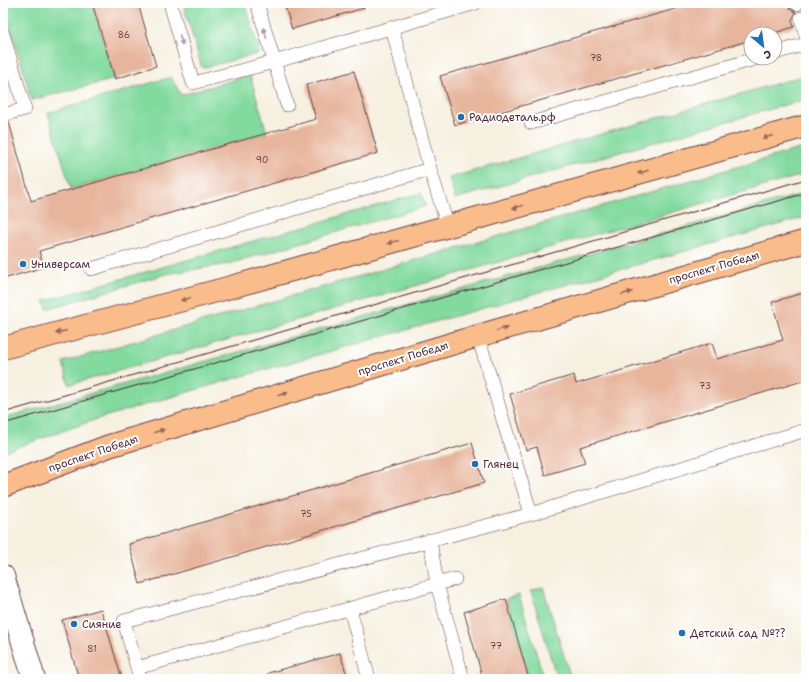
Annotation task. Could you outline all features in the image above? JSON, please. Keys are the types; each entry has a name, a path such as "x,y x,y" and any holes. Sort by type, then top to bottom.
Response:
{"main road":[{"path":"3,348 224,289 806,126"},
{"name":"проспект Победы","path":"3,486 109,446 478,336 806,241"}],"street":[{"path":"3,576 34,679"}],"lane":[{"path":"170,3 193,83 274,62 476,3"},
{"path":"257,3 287,105"},
{"path":"801,18 806,36"},
{"path":"392,28 430,169 448,227"},
{"path":"3,34 25,109 3,115"},
{"path":"783,51 806,44"},
{"path":"531,123 743,62"},
{"path":"91,269 430,169"},
{"path":"478,336 531,514"},
{"path":"455,579 350,609 139,674 124,621 531,514 806,430"},
{"path":"430,540 437,584 463,679"},
{"path":"350,609 368,679"}],"green space":[{"path":"3,3 92,3 115,79 32,100"},
{"path":"183,3 245,3 260,53 202,68"},
{"path":"250,75 267,133 71,189 48,113 171,77 181,95"},
{"path":"806,75 806,99 455,199 449,178"},
{"path":"806,147 806,174 69,385 63,362"},
{"path":"421,193 426,206 228,264 166,274 47,309 44,301"},
{"path":"806,193 806,217 236,378 100,418 3,452 3,418"},
{"path":"543,587 571,679 557,679 531,591"},
{"path":"519,595 544,679 529,679 506,599"}],"building":[{"path":"92,3 138,3 156,66 115,79"},
{"path":"284,3 363,3 364,8 292,29"},
{"path":"696,3 788,3 790,9 796,12 792,20 794,27 783,30 783,26 743,26 743,42 455,125 440,76"},
{"path":"354,71 378,153 39,251 44,267 3,279 3,123 9,122 31,201 316,119 306,85"},
{"path":"806,292 806,380 580,447 585,463 545,475 537,447 526,450 510,394 574,375 576,384 712,343 717,359 783,340 772,302"},
{"path":"472,443 484,483 140,584 129,544"},
{"path":"506,599 529,679 483,679 464,612"},
{"path":"101,609 122,679 79,679 62,620"},
{"path":"340,653 348,679 269,679 268,673"}],"tram line":[{"path":"3,413 806,179"},
{"path":"3,424 806,193"}],"place":[{"name":"Радиодеталь.рф","path":"461,117"},
{"name":"Универсам","path":"23,264"},
{"name":"Глянец","path":"475,464"},
{"name":"Сияние","path":"74,624"},
{"name":"Детский сад №??","path":"682,633"}]}
